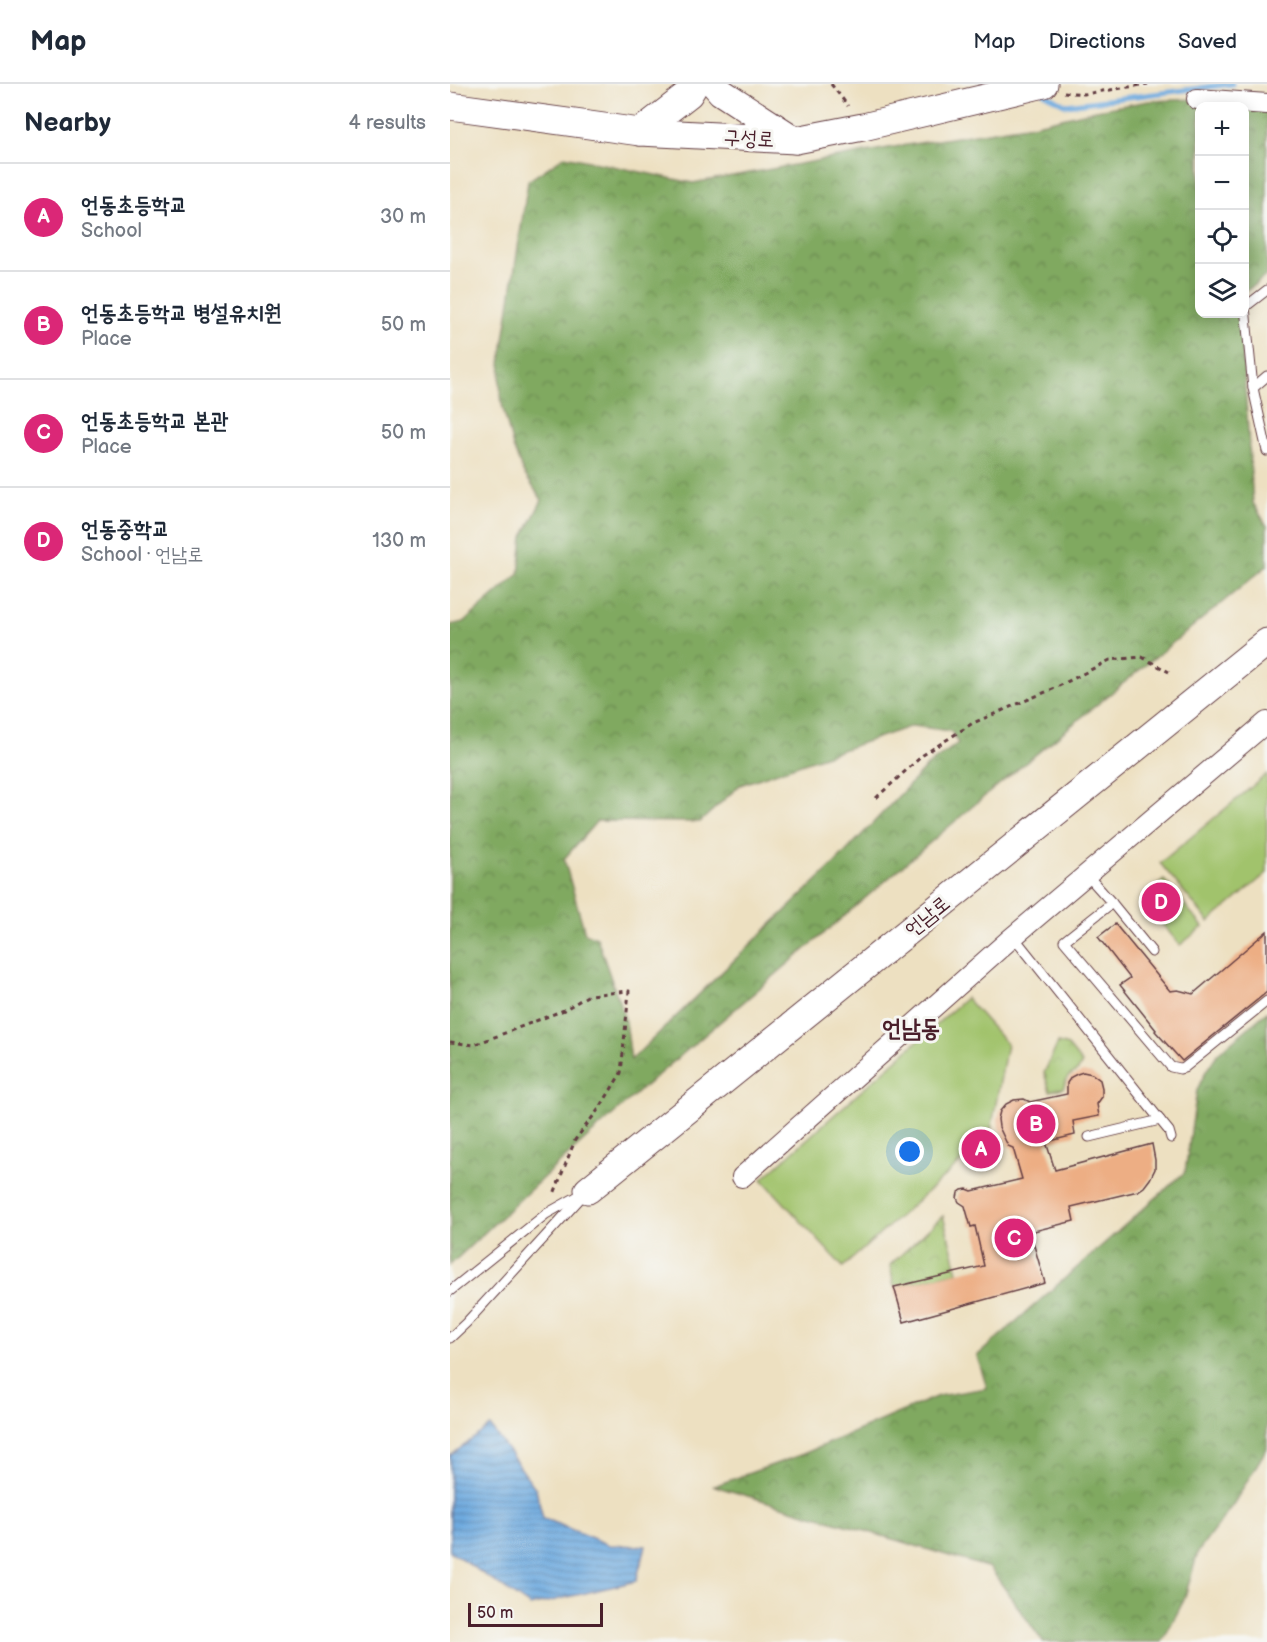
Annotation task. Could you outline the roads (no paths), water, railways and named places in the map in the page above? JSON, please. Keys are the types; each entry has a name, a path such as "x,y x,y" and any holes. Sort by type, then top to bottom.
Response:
{"main road":[{"path":"640,132 689,94 694,84"},
{"path":"714,84 721,92 796,140"},
{"name":"구성로","path":"450,106 640,132 796,140 1052,88"},
{"name":"언남로","path":"588,1190 1267,642"}],"street":[{"path":"1197,99 1267,104"},
{"path":"742,1177 1014,937 1267,722"}],"lane":[{"path":"1267,290 1245,307 1253,388 1267,451"},
{"path":"1253,388 1267,376"},
{"path":"1087,875 1152,952"},
{"path":"1112,903 1064,941 1174,1069 1184,1068 1267,1001"},
{"path":"1014,937 1169,1131 1171,1138"},
{"path":"1089,1137 1160,1120"},
{"path":"450,1291 546,1214 588,1190"},
{"path":"450,1338 588,1190"}],"water":[{"path":"490,1426 536,1489 543,1518 609,1545 646,1546 636,1581 530,1606 450,1551 450,1456"}],"waterway":[{"path":"1044,93 1066,105 1232,84"}],"place":[{"name":"언동중학교","path":"1161,902"},
{"name":"언동초등학교 병설유치원","path":"1036,1124"},
{"name":"언동초등학교","path":"981,1149"},
{"name":"언동초등학교 본관","path":"1014,1238"}],"district":[{"name":"언남동","path":"911,1028"}]}
